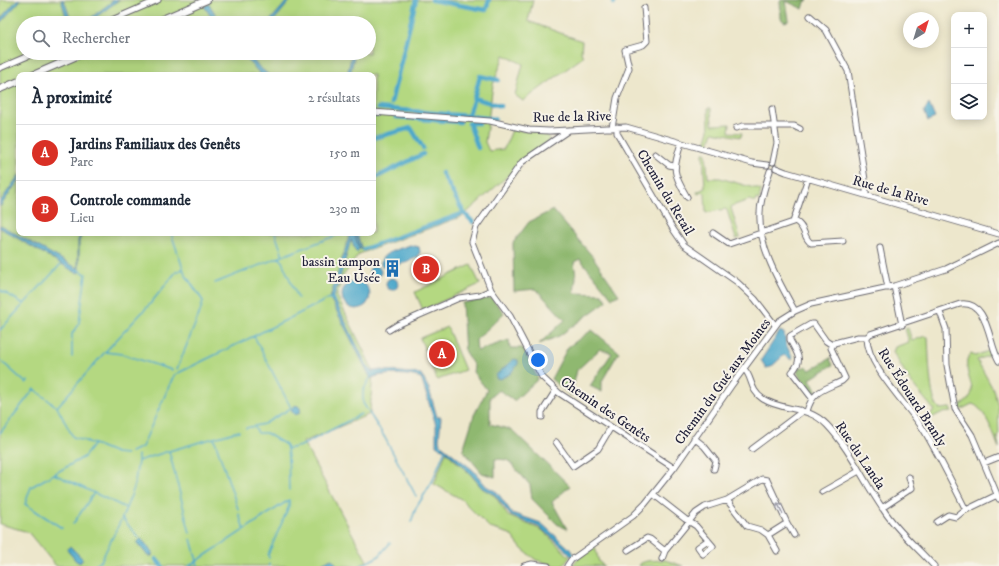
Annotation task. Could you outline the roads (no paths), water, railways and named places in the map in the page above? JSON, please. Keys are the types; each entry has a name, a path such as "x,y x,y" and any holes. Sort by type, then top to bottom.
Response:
{"main road":[{"path":"169,16 207,0"},
{"path":"40,72 68,60"},
{"path":"0,89 16,82"}],"street":[{"path":"121,16 158,0"},
{"path":"615,127 617,98 629,68 625,50 643,45 647,40 644,8"},
{"path":"810,16 826,30 848,71 866,186 866,195"},
{"path":"0,68 19,60"},
{"path":"770,171 776,168 775,163 773,162 777,143 772,109"},
{"name":"Rue de la Rive","path":"376,112 490,121 529,130 569,130 615,127 638,130 752,163 767,165"},
{"path":"736,128 743,126 794,126 800,129"},
{"name":"Chemin du Retail","path":"615,127 617,133 678,237 696,255 737,282 755,299 775,325"},
{"name":"Chemin des Genêts","path":"569,130 522,162 476,227 472,242 473,249 491,290 510,316 542,377 556,390 674,468"},
{"path":"681,143 674,166 675,174 687,197"},
{"path":"655,154 669,165 674,166"},
{"path":"773,162 769,162 767,165 770,171 760,208 760,221 762,233 776,276 795,311"},
{"name":"Rue de la Rive","path":"776,168 999,234"},
{"path":"795,221 808,178"},
{"path":"713,232 729,244 795,221"},
{"path":"795,221 802,226 808,241 812,244 843,241"},
{"name":"Chemin du Gué aux Moines","path":"567,566 582,551 633,516 653,494 674,468 775,325 795,311 821,302 888,288 952,266 999,244"},
{"path":"880,248 888,288"},
{"path":"894,286 902,325"},
{"path":"389,330 397,325 459,298 480,294 491,290"},
{"path":"832,345 858,337 867,337 870,334 902,325 960,304 975,306 982,315 998,357"},
{"path":"937,522 948,515 956,517 966,510 998,497 972,435 956,409 947,365 946,329 940,312"},
{"path":"812,398 792,372 800,360 790,340 790,336 810,324 814,324 826,341 832,345"},
{"name":"Rue Édouard Branly","path":"867,337 868,348 880,371 925,432 966,510"},
{"path":"807,411 812,398 816,394 845,378 831,348 832,345"},
{"name":"Rue du Landa","path":"744,369 747,372 751,386 760,397 770,402 807,411 820,418 828,426 882,508 904,537 934,566"},
{"path":"542,418 542,412 556,390"},
{"path":"752,449 800,413 801,410"},
{"path":"556,442 570,464 573,466 598,448 611,427"},
{"path":"694,438 704,446 716,461 714,469"},
{"path":"984,463 999,457"},
{"path":"822,492 858,471"},
{"name":"Rue du Landa","path":"882,508 912,488 909,477"},
{"path":"662,559 665,551 690,521 705,507 727,500 762,479 766,479 794,535"},
{"path":"653,494 696,526 708,540"},
{"path":"727,500 747,526 761,530 768,535 777,551"},
{"path":"768,535 787,523"},
{"path":"628,550 646,538 650,539 665,551"},
{"path":"524,566 532,564 548,566"}],"water":[{"path":"17,0 21,0 0,23 0,19"},
{"path":"61,0 64,0 70,16 66,16"},
{"path":"114,0 119,0 97,16 93,16"},
{"path":"288,0 291,0 278,16 274,16"},
{"path":"209,4 217,16 210,16 204,6"},
{"path":"247,60 253,60 265,72 258,72"},
{"path":"350,60 353,60 351,72 348,72"},
{"path":"929,104 935,118 928,121 924,111"},
{"path":"16,179 16,184 0,207 0,202"},
{"path":"0,225 16,234 16,236 20,236 77,268 78,240 81,236 79,242 79,273 75,272 0,228"},
{"path":"349,236 355,236 359,250 356,252 351,240 334,298 368,368 372,371 381,370 421,374 429,389 437,417 441,417 440,444 473,470 486,486 497,492 512,513 541,523 569,548 574,555 572,557 562,546 539,527 511,516 495,495 482,488 469,472 446,451 436,445 436,425 421,378 410,375 395,374 381,375 371,379 330,298"},
{"path":"355,236 358,236 362,250 360,249"},
{"path":"410,245 419,247 420,252 418,257 388,269 381,265 383,257 387,254"},
{"path":"375,266 379,268 381,272 379,276 375,278 371,276 369,272 371,268"},
{"path":"390,278 394,278 398,284 394,290 390,290 386,286 386,282"},
{"path":"356,281 366,285 370,295 366,305 356,309 346,305 342,295 346,285"},
{"path":"780,331 784,333 786,344 793,359 792,360 784,355 771,367 766,368 761,360"},
{"path":"514,359 518,360 518,364 510,374 500,379 496,378 496,375"},
{"path":"294,406 298,406 300,410 298,414 294,414 292,412 292,408"},
{"path":"141,538 153,553 152,556 148,556 137,543"},
{"path":"70,546 83,559 80,563 76,561 67,550"},
{"path":"332,559 338,566 322,566 324,562"}],"waterway":[{"path":"391,103 416,0"},
{"path":"432,0 486,10 489,0"},
{"path":"498,80 480,76 474,98 501,106"},
{"path":"474,98 468,116 495,119"},
{"path":"378,108 468,116"},
{"path":"396,117 460,122"},
{"path":"478,148 469,123 479,123"},
{"path":"376,137 411,128 423,148"},
{"path":"376,178 423,154"},
{"path":"442,173 464,213"},
{"path":"364,249 464,213 473,222"},
{"path":"172,236 185,274 203,301 177,369"},
{"path":"276,236 283,256"},
{"path":"280,257 335,236"},
{"path":"215,283 280,257 298,298"},
{"path":"0,330 61,264"},
{"path":"105,352 150,304 176,272 183,269"},
{"path":"72,357 72,334 79,323 86,274 78,270"},
{"path":"0,290 24,304"},
{"path":"254,336 330,298 331,300"},
{"path":"131,452 142,447 174,375 254,336 291,408 264,424 246,428"},
{"path":"94,444 73,437 57,407 105,352 122,354 172,370"},
{"path":"0,360 26,383 28,381"},
{"path":"370,378 363,391 363,403 385,438 416,496"},
{"path":"0,433 34,389 57,407"},
{"path":"287,449 301,446 361,414"},
{"path":"254,426 258,433 266,433 286,445 289,490"},
{"path":"214,438 239,431"},
{"path":"190,533 169,451 214,438 238,509"},
{"path":"62,528 25,504 31,487 84,457 94,444 116,453 126,454"},
{"path":"411,522 416,508 432,482 445,450"},
{"path":"138,455 138,461 169,451"},
{"path":"138,461 134,488 122,518 139,538"},
{"path":"54,474 126,508"},
{"path":"73,524 94,493"},
{"path":"191,539 197,561 289,500 289,506 268,555 269,558"},
{"path":"239,514 244,529"},
{"path":"94,566 101,561 122,518"},
{"path":"360,566 379,556 390,543"},
{"path":"156,559 162,566"},
{"path":"189,566 197,561 198,566"}],"place":[{"name":"bassin tampon Eau Usée","path":"393,269"},
{"name":"Controle commande","path":"426,269"},
{"name":"Jardins Familiaux des Genêts","path":"442,354"}]}
